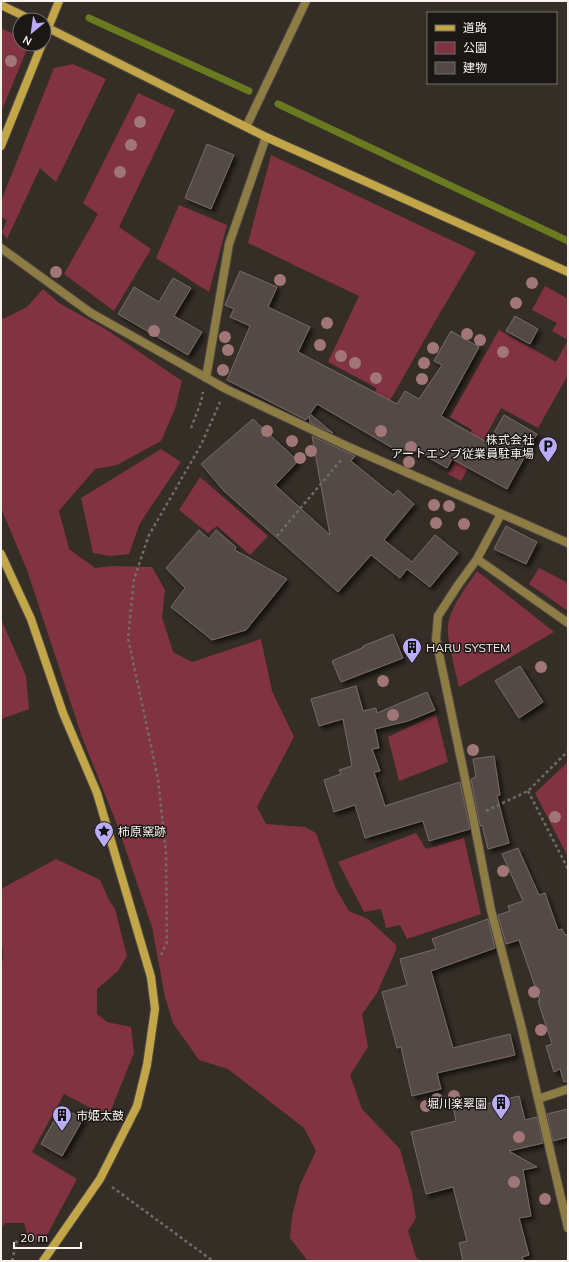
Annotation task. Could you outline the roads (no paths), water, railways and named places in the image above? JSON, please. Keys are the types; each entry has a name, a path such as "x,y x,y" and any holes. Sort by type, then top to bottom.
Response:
{"street":[{"path":"52,15 59,1"},
{"path":"246,127 306,1"},
{"path":"1,5 15,12"},
{"path":"52,30 266,137 568,272"},
{"path":"1,146 39,52"},
{"path":"206,378 229,244 266,137"},
{"path":"1,248 91,313 226,389 351,448 568,543"},
{"path":"501,514 476,559 438,616 436,639 491,910 521,1025 568,1228"},
{"path":"1,554 31,619 63,713 97,792 151,978 155,1009 147,1065 137,1106 100,1178 43,1261"},
{"path":"476,559 568,623"},
{"path":"538,1099 568,1088"}],"waterway":[{"path":"89,18 249,91"},
{"path":"278,104 568,241"}],"place":[{"name":"株式会社 アートエンブ従業員駐車場","path":"548,463"},
{"name":"HARU SYSTEM","path":"412,664"},
{"name":"柿原窯跡","path":"104,848"},
{"name":"堀川楽翠園","path":"501,1120"},
{"name":"市姫太鼓","path":"62,1132"}]}
